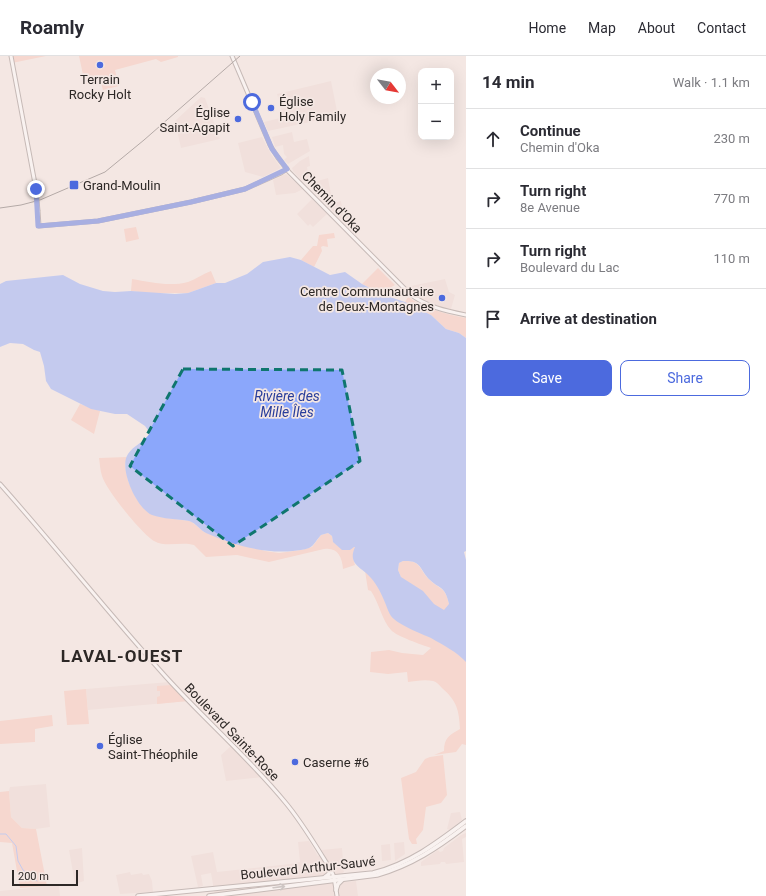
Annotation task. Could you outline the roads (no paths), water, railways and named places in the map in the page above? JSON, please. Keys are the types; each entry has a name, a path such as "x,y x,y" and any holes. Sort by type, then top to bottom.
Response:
{"main road":[{"name":"Boulevard Arthur-Sauvé","path":"209,896 373,873 390,868 427,849 466,821"},
{"name":"Boulevard Arthur-Sauvé","path":"138,896 325,877 342,880 374,876 400,867 428,853 466,826"},
{"path":"325,877 330,868"},
{"path":"336,890 338,884 342,880"}],"street":[{"path":"11,56 36,189 38,226 98,221 191,202 245,189 287,169"},
{"name":"Chemin d'Oka","path":"232,56 270,145 287,169 410,294 435,308 466,315"},
{"name":"Boulevard Sainte-Rose","path":"0,484 140,649 199,713 284,800 330,868 334,878 337,896"}],"water":[{"name":"Rivière des Mille Îles","path":"290,257 301,260 330,275 345,272 362,284 376,291 383,292 390,297 405,302 431,315 446,329 459,333 466,338 466,551 464,552 466,560 466,662 445,646 404,626 394,619 391,616 376,584 354,562 353,553 355,547 350,550 342,550 333,542 332,536 328,533 321,535 311,547 307,549 282,552 260,550 238,545 206,533 194,523 189,521 156,516 146,511 135,497 125,469 128,454 150,433 145,426 127,414 115,414 91,409 51,389 46,381 40,352 23,344 10,343 0,347 0,284 6,281 63,275 80,284 103,291 175,294 188,293 216,283 225,283 247,274 263,262","holes":["409,561 420,566 426,576 444,591 449,604 444,610 434,604 423,591 401,577 398,570 399,563"]}],"waterway":[{"path":"0,834 6,834 16,846 18,861 23,870 37,881"}],"tram line":[{"path":"0,208 40,200 105,172 240,56"}],"place":[{"name":"Terrain Rocky Holt","path":"100,65"},
{"name":"Église Holy Family","path":"271,108"},
{"name":"Église Saint-Agapit","path":"238,119"},
{"name":"Grand-Moulin","path":"74,185"},
{"name":"Centre Communautaire de Deux-Montagnes","path":"442,298"},
{"name":"Église Saint-Théophile","path":"100,746"},
{"name":"Caserne #6","path":"295,762"}],"district":[{"name":"LAVAL-OUEST","path":"122,656"}]}
